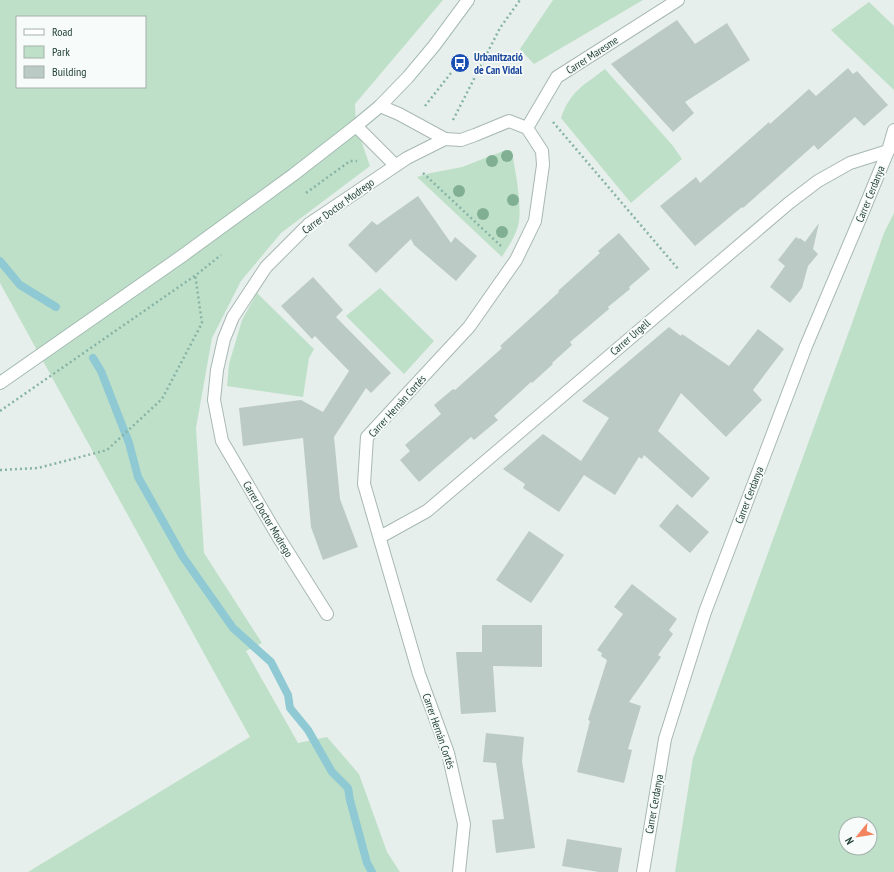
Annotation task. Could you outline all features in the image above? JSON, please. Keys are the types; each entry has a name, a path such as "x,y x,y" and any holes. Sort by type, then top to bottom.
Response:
{"street":[{"path":"0,383 182,256 293,175 356,126 380,106 408,77 434,46 468,0"},
{"name":"Carrer Maresme","path":"527,128 558,77 678,0"},
{"path":"380,106 399,114 445,139"},
{"name":"Carrer Doctor Modrego","path":"327,614 279,538 222,441 214,400 217,370 224,340 233,317 266,267 309,224 395,165 445,139 461,140 509,121 527,128"},
{"path":"356,126 395,165"},
{"name":"Carrer Hernán Cortés","path":"459,872 464,824 448,753 419,674 364,484 368,437 469,327 516,260 535,221 544,165 542,151 527,128"},
{"name":"Carrer Cerdanya","path":"643,872 665,739 705,612 806,346 888,151 894,130"},
{"name":"Carrer Urgell","path":"380,537 427,511 789,203 818,181 850,163 888,151"}],"path":[{"path":"445,139 454,117 500,28 520,0"},
{"path":"425,112 425,106 451,73"},
{"path":"540,106 691,285"},
{"path":"406,158 516,260"},
{"path":"0,470 38,468 107,450 162,399 202,323 196,275 182,256"}],"green space":[{"path":"0,0 443,0 355,104 356,126 370,166 281,233 241,281 212,338 196,428 204,553 262,643 246,651 298,743 327,737 359,774 387,852 400,872 28,872 250,737 0,283"},
{"path":"553,0 643,0 534,64 520,49"},
{"path":"869,2 894,26 894,90 831,30"},
{"path":"605,69 673,146 682,159 631,203 561,118 569,101 578,89"},
{"path":"506,150 512,151 520,209 518,226 515,234 502,257 417,177 462,167"},
{"path":"894,213 894,872 675,872 693,758 884,233"},
{"path":"380,288 434,341 404,374 346,316"},
{"path":"257,293 314,349 309,358 303,397 227,386 229,364 242,320"}],"building":[{"path":"677,20 695,44 727,23 750,60 685,102 694,113 673,132 611,64"},
{"path":"848,68 853,74 857,71 888,105 864,126 855,117 818,150 814,145 743,208 742,207 695,246 660,206 696,177 700,183 809,89 816,96"},
{"path":"418,196 451,243 455,237 477,256 456,281 414,245 411,239 376,273 348,245 372,221 377,225"},
{"path":"819,223 813,249 818,254 808,266 802,288 790,303 770,287 785,266 778,260 796,237 805,242"},
{"path":"619,233 650,269 629,287 630,289 608,307 609,309 570,342 572,345 552,363 553,364 494,416 498,420 474,440 471,437 419,482 400,460 410,451 405,445 441,414 434,405 453,389 455,390 502,348 500,346 559,292 558,291 600,253 598,251"},
{"path":"313,277 343,310 336,317 391,373 371,393 366,388 334,437 340,499 358,547 323,560 311,527 303,438 243,446 239,408 301,400 323,412 349,371 315,336 312,339 281,306"},
{"path":"669,327 681,336 682,334 729,366 758,329 784,349 753,390 762,400 726,437 681,393 658,431 710,478 692,498 644,455 642,459 639,457 615,495 584,475 559,512 523,488 525,484 503,469 543,434 581,461 609,418 582,401"},
{"path":"677,504 709,532 690,553 659,526"},
{"path":"529,531 564,555 531,603 496,580"},
{"path":"632,584 677,619 669,630 673,634 658,655 661,657 629,702 641,706 628,749 632,750 624,783 577,772 590,721 588,720 607,660 601,656 602,653 597,650 623,614 614,607"},
{"path":"482,625 542,625 542,667 493,666 496,712 461,714 456,652 482,652"},
{"path":"486,733 524,737 522,761 535,848 496,853 492,820 504,819 496,763 483,762"},
{"path":"567,839 622,848 618,872 599,872 562,866"}],"waterway":[{"path":"0,261 20,285 56,307"},
{"path":"93,358 101,371 129,443 138,477 183,557 233,628 271,662 288,695 290,708 308,730 332,772 348,788 367,863 372,872"}],"place":[{"name":"Urbanització de Can Vidal","path":"460,63"}]}
